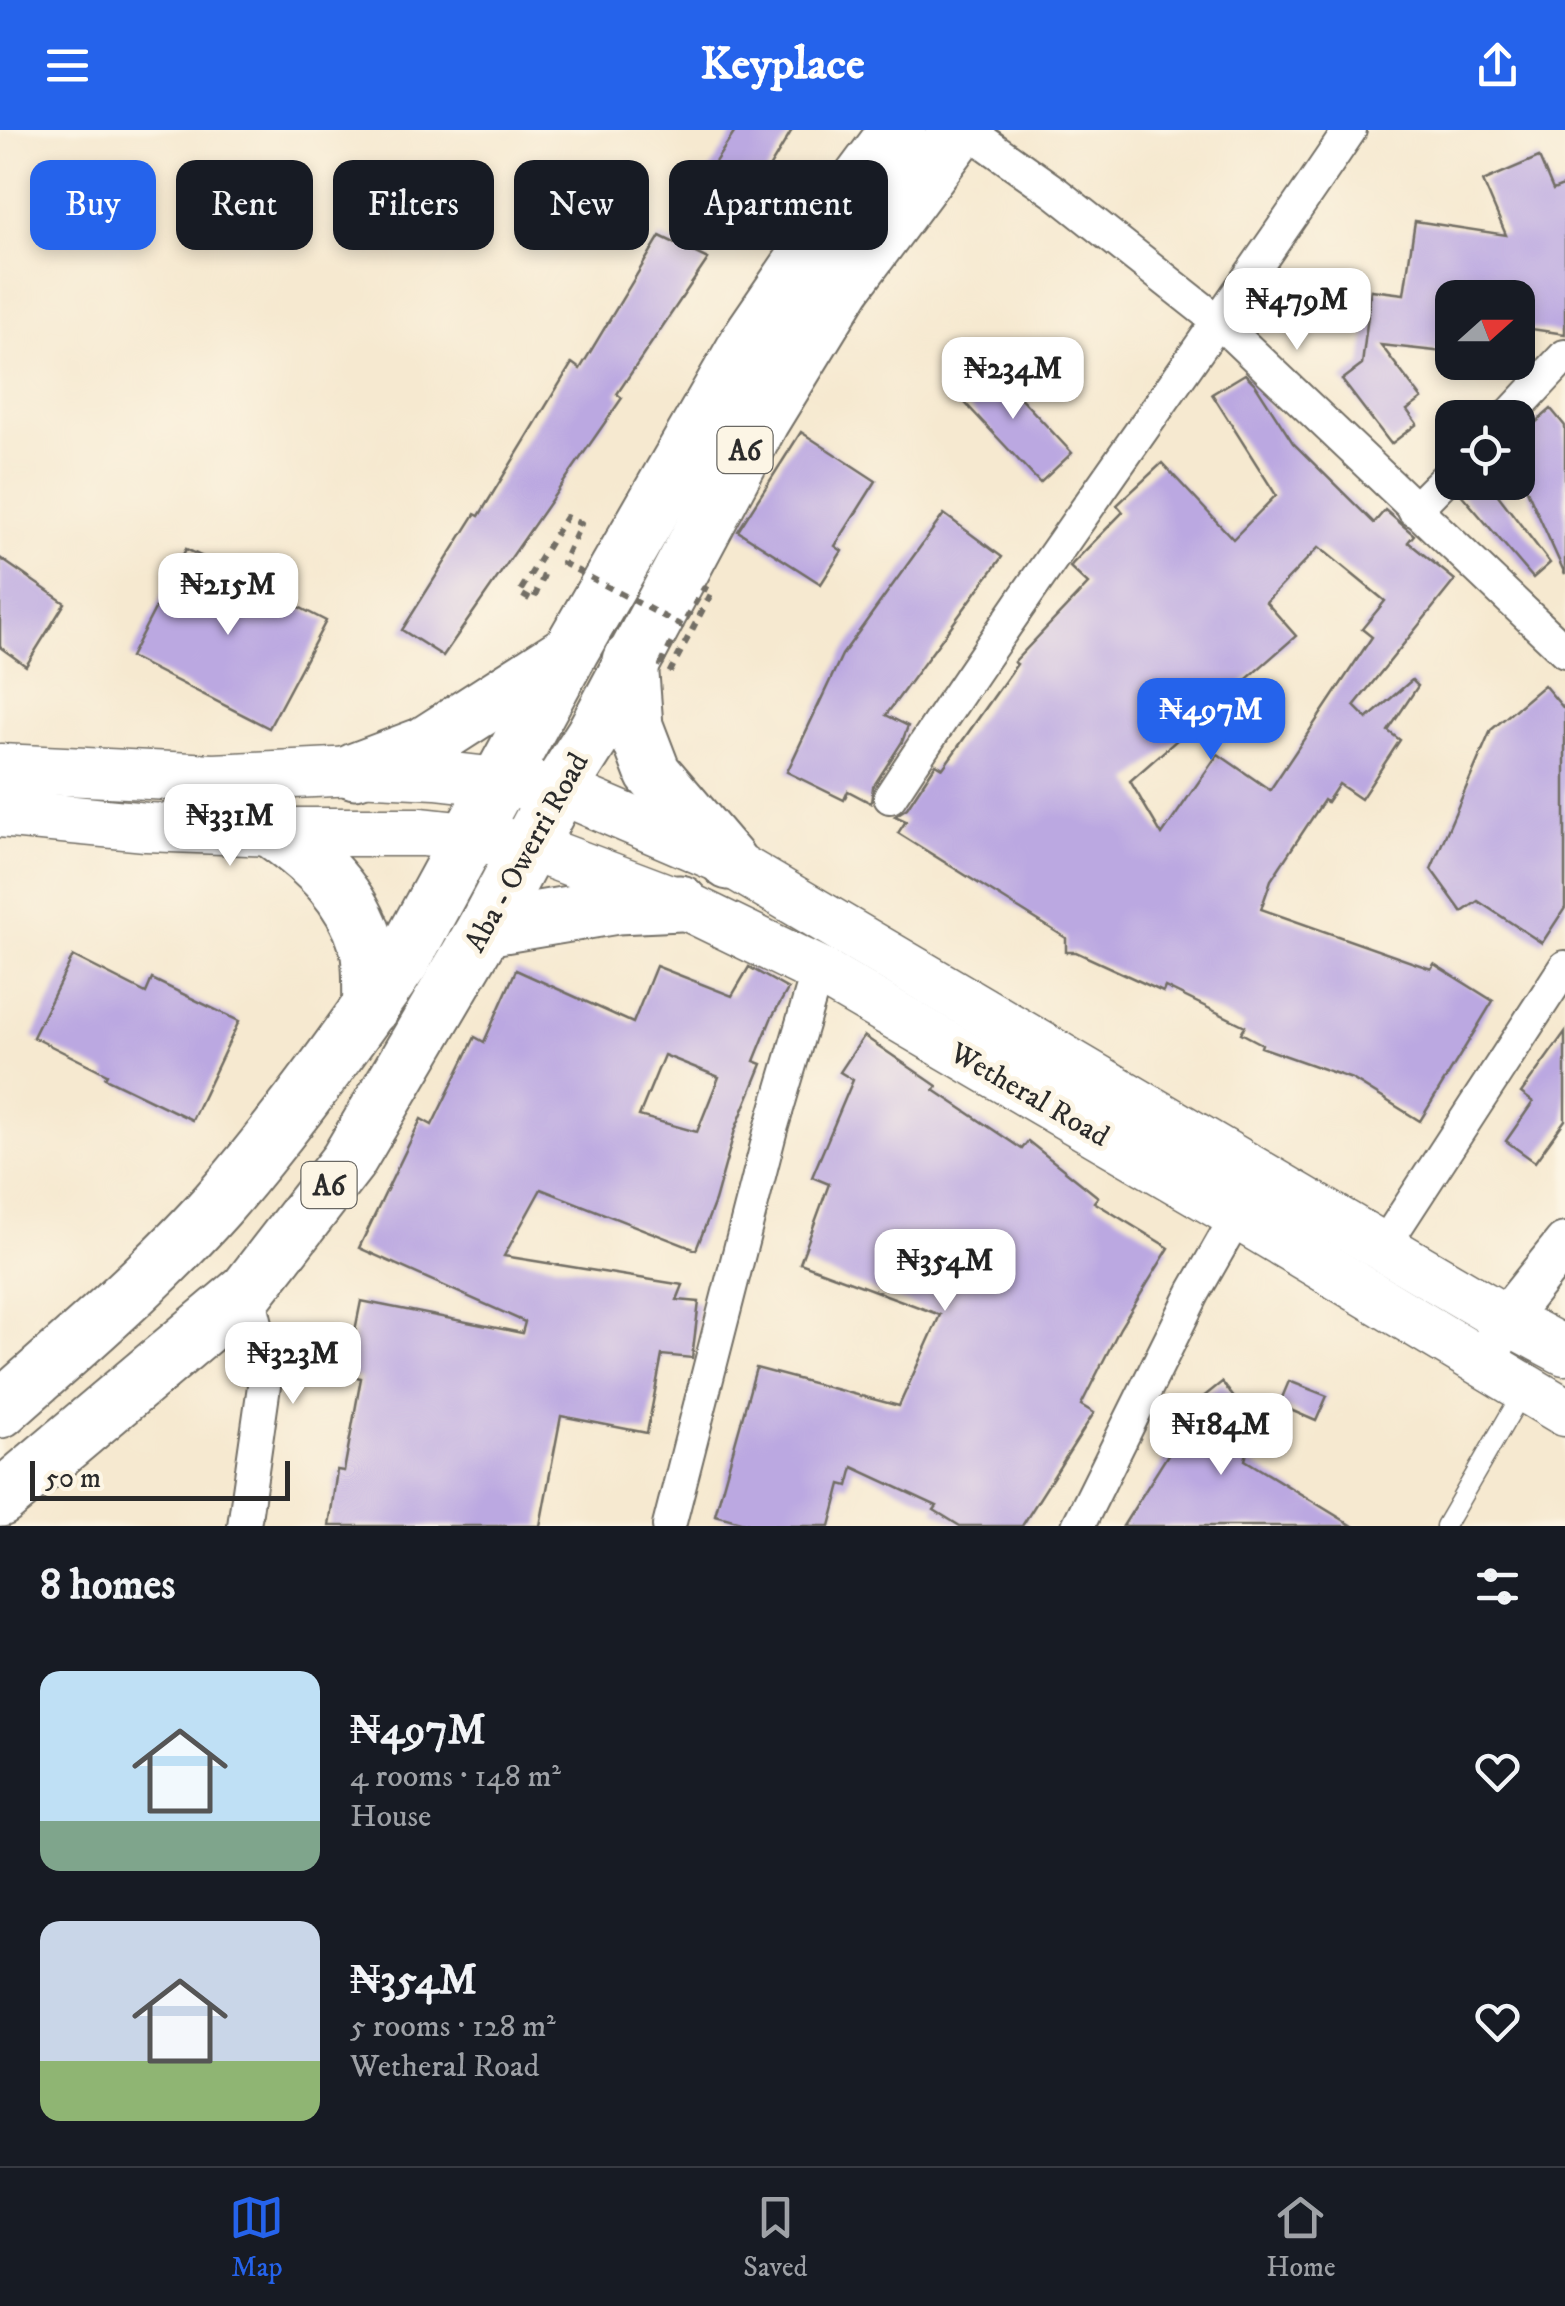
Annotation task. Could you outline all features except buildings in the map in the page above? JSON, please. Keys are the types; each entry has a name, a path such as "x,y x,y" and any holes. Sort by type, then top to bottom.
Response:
{"highway":[{"name":"Aba - Owerri Road","path":"0,1410 119,1304 215,1208 371,1007 402,961 571,650 753,334 830,220 898,130"},
{"name":"Aba - Owerri Road","path":"0,1500 248,1290 348,1160 485,928 559,789 652,650 761,421 835,299 964,130"},
{"path":"354,772 424,745 571,650"},
{"path":"652,650 635,726 653,774 730,862"},
{"path":"275,832 312,858 346,897 368,947 371,1007"},
{"path":"485,928 617,906 680,902"}],"main road":[{"name":"Wetheral Road","path":"0,768 214,778 354,772 436,775 559,789 730,862 1565,1351"},
{"name":"Wetheral Road","path":"0,813 146,827 422,832 468,838 529,846 680,902 818,970 1565,1412"}],"street":[{"path":"964,130 1056,193 1219,322 1565,651"},
{"path":"890,797 1350,130"},
{"path":"1524,400 1565,356"},
{"path":"1414,510 1435,489"},
{"path":"1383,1247 1565,967"},
{"path":"668,1526 771,1129 818,970"},
{"path":"1078,1526 1194,1292 1262,1175"},
{"path":"1505,1375 1506,1319 1565,1244"},
{"path":"244,1526 264,1386 262,1348 248,1290"}],"lane":[{"path":"1446,1526 1505,1375"}],"path":[{"path":"544,575 533,601 519,593 566,517 581,524 563,563 682,626 704,588 712,592 671,670 661,665 652,650"}]}
